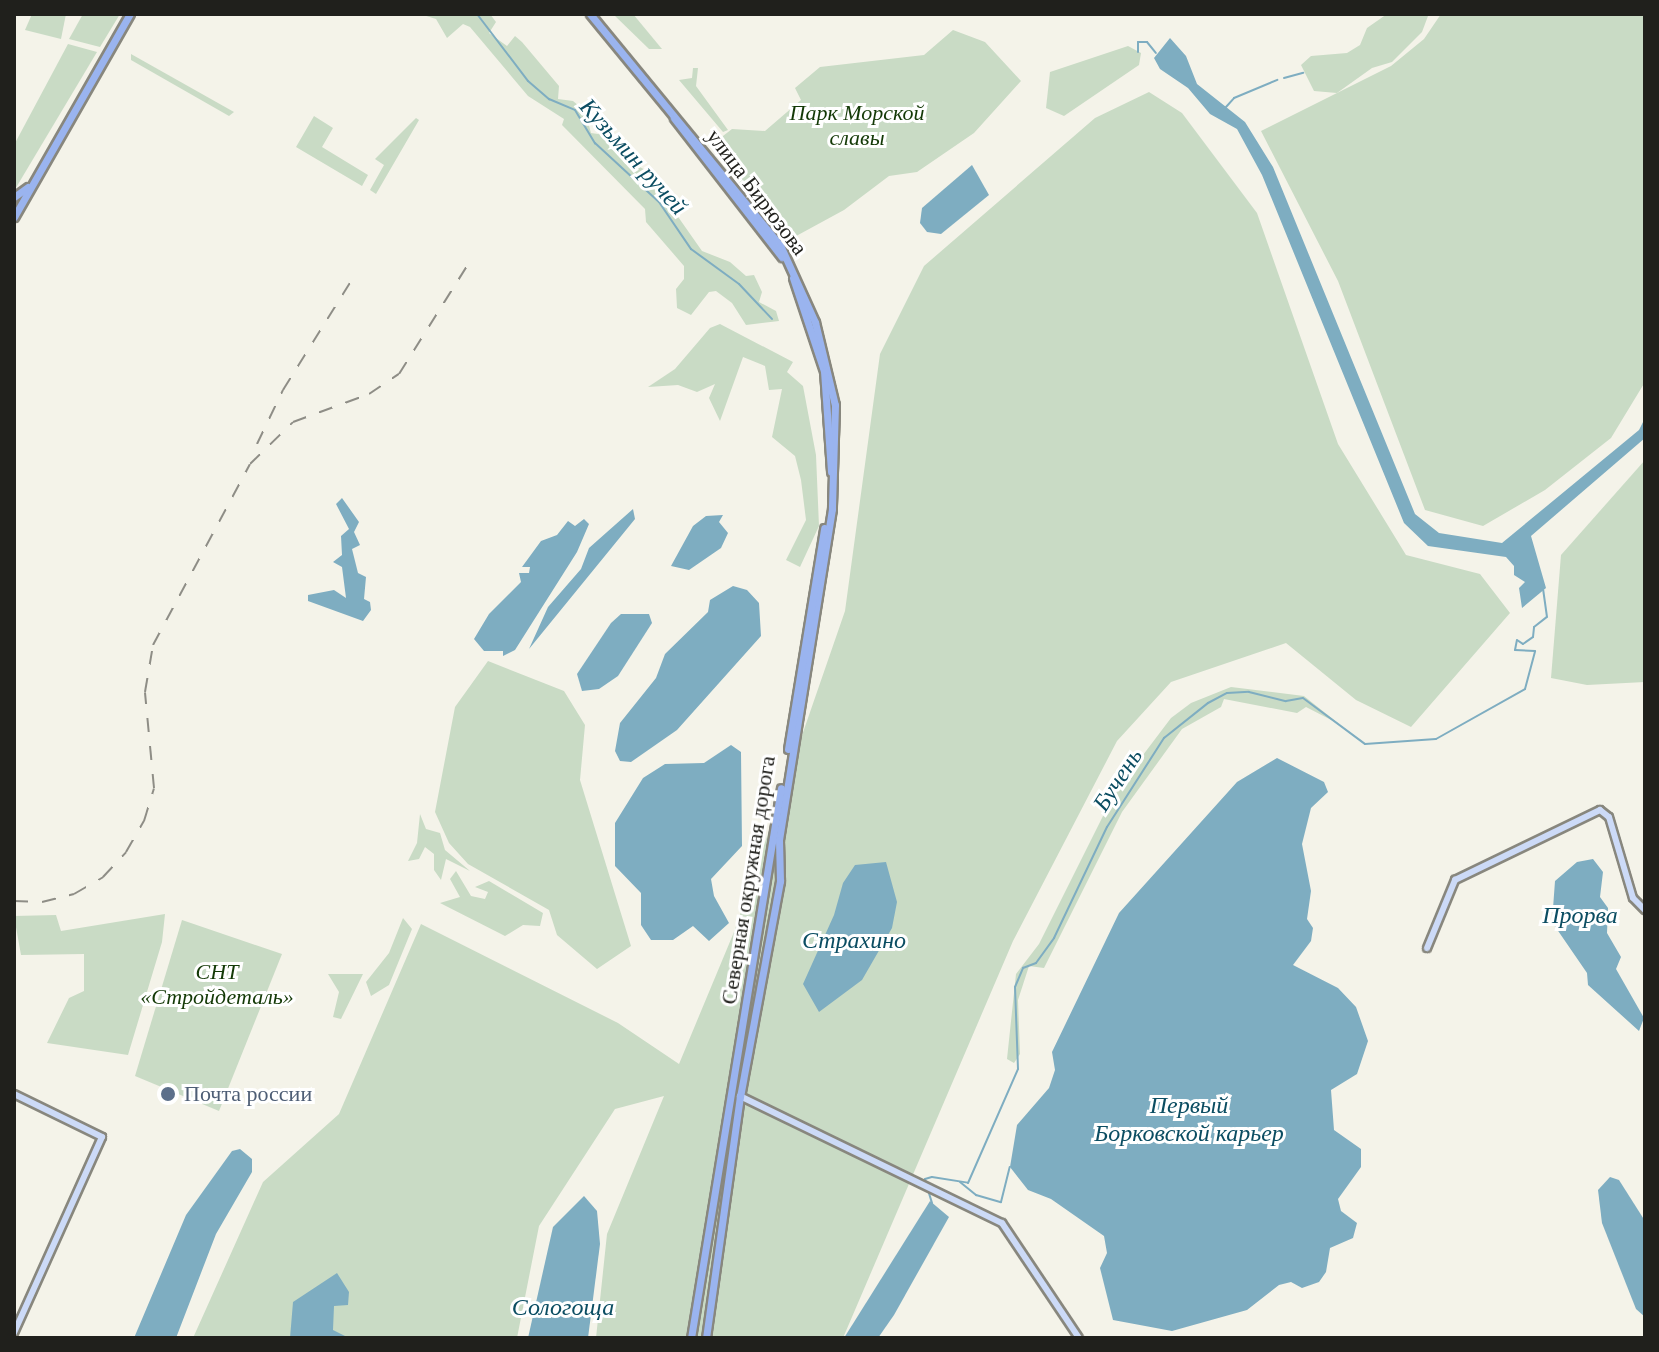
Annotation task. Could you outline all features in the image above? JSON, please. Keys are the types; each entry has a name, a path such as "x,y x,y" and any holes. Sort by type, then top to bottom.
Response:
{"main road":[{"path":"14,217 130,14"},
{"name":"улица Бирюзова","path":"590,14 785,261 818,347 834,431"},
{"path":"21,205 14,197 33,183"},
{"name":"Северная окружная дорога","path":"691,1338 827,512 834,431"},
{"name":"Северная окружная дорога","path":"706,1338 740,1096 780,881 779,840 832,509 834,431"},
{"path":"765,880 774,871 780,881"}],"street":[{"path":"1427,948 1439,909 1455,880 1600,810 1609,817 1633,898 1645,910"},
{"path":"14,1094 102,1137 14,1333"},
{"path":"740,1096 924,1183 1010,1230 1079,1338"}],"green space":[{"path":"32,14 66,14 61,39 25,30"},
{"path":"83,14 120,14 100,47 69,39"},
{"path":"420,14 490,14 496,22 489,33 507,46 515,36 522,42 559,86 558,99 573,101 585,111 591,133 612,136 622,156 630,153 631,162 654,175 655,193 667,201 702,251 730,262 746,276 754,275 762,292 759,302 776,311 779,321 746,325 732,303 716,291 709,292 691,315 677,308 676,289 684,279 684,266 646,222 645,209 562,125 564,119 528,96 470,27 463,24 447,38 436,19"},
{"path":"613,14 633,14 662,49 649,49"},
{"path":"1387,14 1428,16 1422,32 1392,62 1372,68 1337,93 1314,91 1301,65 1311,56 1347,53 1360,45 1367,28"},
{"path":"1441,14 1645,14 1645,382 1611,438 1545,490 1483,526 1425,510 1338,281 1261,131 1391,66 1424,39"},
{"name":"Парк Морской славы","path":"953,30 985,42 1021,81 974,133 917,172 889,176 844,210 787,241 710,146 732,129 765,131 801,100 795,88 820,67 924,55"},
{"path":"68,44 97,52 14,191 14,145"},
{"path":"1128,46 1141,53 1139,65 1064,116 1046,108 1050,72"},
{"path":"131,54 234,112 229,116 131,60"},
{"path":"693,68 698,68 696,86 728,130 723,132 679,80 692,78"},
{"path":"1149,92 1182,113 1257,213 1338,444 1406,555 1480,574 1510,613 1411,727 1356,700 1286,643 1171,682 1117,741 1013,941 843,1338 596,1338 607,1234 664,1096 615,1109 539,1226 517,1338 193,1338 263,1182 339,1114 421,924 618,1023 679,1064 734,932 845,611 880,354 924,266 1095,118"},
{"path":"314,116 333,128 322,147 368,175 362,186 296,147"},
{"path":"416,118 419,120 376,194 370,190 384,165 375,159"},
{"path":"720,324 793,362 787,372 803,386 816,455 819,526 800,567 786,560 806,520 801,480 795,456 772,437 782,389 769,390 765,366 743,357 720,421 709,398 715,384 697,392 678,385 648,387 675,369 710,328"},
{"path":"1645,460 1645,682 1587,685 1551,678 1561,555"},
{"path":"488,661 564,691 585,725 580,780 631,946 597,969 557,935 549,910 468,864 449,843 435,812 455,707"},
{"path":"1231,687 1304,696 1339,724 1306,707 1297,713 1224,699 1221,707 1182,729 1122,812 1044,968 1029,966 1018,1000 1020,1054 1014,1063 1007,1059 1016,974 1039,944 1115,792 1171,718 1191,703"},
{"path":"420,814 426,829 440,833 445,850 470,871 446,859 441,880 434,870 434,854 425,847 419,859 408,861 417,843"},
{"path":"456,871 471,896 485,899 488,892 475,887 489,881 543,913 540,926 523,925 505,936 440,903 460,897 450,879"},
{"name":"СНТ «Стройдеталь»","path":"165,914 162,942 128,1055 47,1043 69,998 84,991 84,954 21,955 14,916 56,915 61,931"},
{"path":"403,918 412,929 389,985 371,996 366,982 389,953"},
{"name":"СНТ «Стройдеталь»","path":"182,920 282,954 219,1111 135,1076"},
{"path":"328,974 363,974 341,1019 333,1017 339,992"}],"water":[{"path":"1170,38 1186,56 1197,84 1245,122 1273,167 1415,514 1439,533 1502,543 1639,430 1645,418 1645,438 1531,536 1546,588 1522,608 1519,588 1525,582 1514,575 1514,566 1506,557 1428,546 1404,523 1262,175 1237,129 1210,114 1188,88 1160,69 1154,58"},
{"path":"972,165 989,195 941,234 927,232 920,223 922,208"},
{"path":"342,498 359,522 354,532 360,545 352,549 358,573 366,577 364,599 370,602 371,610 363,621 308,601 308,595 334,590 346,598 342,567 333,562 342,555 341,536 349,529 336,504"},
{"path":"633,509 635,519 529,649 548,607 581,569 589,548"},
{"path":"723,515 719,522 728,533 721,548 689,570 671,566 693,526 706,516"},
{"path":"584,519 589,524 577,552 515,650 503,656 503,651 484,651 474,639 489,614 521,582 519,573 529,573 530,567 522,567 541,541 557,535 568,521 575,526"},
{"path":"733,586 747,590 759,603 761,636 677,730 631,762 620,761 615,751 620,723 656,678 665,654 708,612 710,600"},
{"path":"621,614 649,614 652,623 618,676 599,689 582,691 577,674 611,623"},
{"path":"731,745 741,752 742,846 711,879 714,896 729,923 709,941 693,926 673,940 651,940 641,925 641,893 615,866 615,823 643,778 665,764 704,763"},
{"name":"Первый Борковской карьер","path":"1277,758 1324,782 1328,792 1311,808 1302,844 1311,891 1307,919 1313,928 1311,941 1293,965 1338,988 1356,1007 1368,1041 1357,1074 1331,1090 1334,1130 1361,1149 1361,1167 1338,1199 1341,1211 1357,1223 1353,1238 1330,1248 1326,1272 1319,1282 1302,1288 1291,1282 1279,1285 1247,1310 1172,1331 1113,1320 1100,1268 1107,1253 1104,1236 1051,1199 1028,1190 1010,1167 1017,1125 1049,1088 1055,1070 1052,1052 1119,913 1237,782"},
{"name":"Прорва","path":"1593,859 1603,872 1600,897 1608,908 1607,933 1621,957 1616,969 1644,1018 1639,1031 1588,985 1587,973 1552,922 1555,881 1577,862"},
{"name":"Страхино","path":"886,862 897,902 892,928 862,980 819,1012 803,984 834,915 843,883 855,865"},
{"path":"240,1149 252,1159 252,1172 216,1234 176,1338 134,1338 186,1215 232,1151"},
{"path":"1610,1177 1619,1180 1645,1221 1645,1317 1636,1309 1602,1223 1598,1190"},
{"name":"Сологоща","path":"584,1196 597,1211 600,1244 588,1338 528,1338 553,1227"},
{"path":"930,1201 949,1217 894,1315 878,1338 844,1338"},
{"path":"337,1273 349,1292 348,1305 334,1306 333,1330 349,1338 290,1338 293,1302"}],"waterway":[{"name":"Кузьмин ручей","path":"477,14 528,81 549,99 575,110 595,143 659,202 691,249 739,284 772,319"},
{"path":"1138,52 1138,42 1147,42 1156,53"},
{"path":"1284,78 1303,73"},
{"path":"1226,107 1234,98 1277,80"},
{"name":"Бучень","path":"926,1184 925,1179 932,1177 968,1183 1018,1069 1015,987 1023,968 1036,963 1054,938 1107,827 1164,738 1208,703 1227,693 1249,692 1286,701 1303,698 1365,744 1436,739 1525,689 1535,651 1515,650 1517,640 1523,644 1533,637 1534,627 1547,617 1543,590"},
{"path":"960,1182 976,1195 1001,1202 1010,1167"},
{"name":"Бучень","path":"928,1190 932,1203"}],"railway":[{"path":"14,901 42,902 74,894 103,877 126,852 144,821 154,788 145,692 153,645 250,464 293,422 369,394 399,374 469,263"},
{"path":"257,444 283,390 353,278"}],"place":[{"name":"Почта россии","path":"168,1094"}]}
